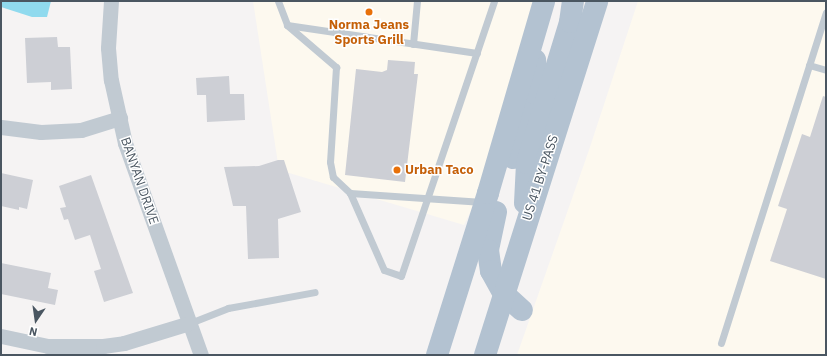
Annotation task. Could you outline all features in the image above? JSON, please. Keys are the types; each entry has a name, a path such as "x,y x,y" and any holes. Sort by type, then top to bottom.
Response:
{"main road":[{"path":"436,355 485,202 544,1"},
{"path":"524,228 527,162 570,22 573,1"},
{"name":"US 41 BY-PASS","path":"484,355 597,1"},
{"path":"522,310 504,294 491,271 488,245 534,92 536,27"},
{"path":"422,355 448,276 485,202"}],"street":[{"name":"BANYAN DRIVE","path":"111,1 108,48 111,80 125,143 201,355"},
{"path":"1,127 41,132 81,130 120,118"},
{"path":"1,336 48,346 103,346 124,343 190,323"}],"lane":[{"path":"278,1 287,26 336,67 330,162 333,177 350,193 384,270 401,276 494,1"},
{"path":"413,44 417,1"},
{"path":"721,343 826,12"},
{"path":"287,26 477,53"},
{"path":"809,65 826,70"},
{"path":"350,193 485,202"},
{"path":"190,323 228,308 315,292"}],"shaded area":[{"path":"253,1 535,1 477,198 464,225 279,170"},
{"path":"638,1 826,1 826,355 517,355 589,150"}],"water":[{"path":"1,1 51,1 47,17 32,17 1,7"}],"building":[{"path":"57,37 58,47 70,47 72,89 51,90 51,82 27,83 25,38"},
{"path":"388,60 415,62 414,74 418,74 405,182 345,175 356,69 382,72 387,70"},
{"path":"229,76 230,94 244,94 245,120 207,122 206,95 197,95 196,78"},
{"path":"823,96 826,97 826,279 770,261 787,209 778,206 802,134 810,137"},
{"path":"278,160 284,160 301,212 278,219 279,258 248,259 246,206 233,206 224,167 259,166"},
{"path":"1,173 33,180 27,209 19,207 19,210 1,206"},
{"path":"91,175 133,293 104,302 94,271 101,269 90,235 75,240 68,219 64,220 60,208 66,207 59,186"},
{"path":"1,263 51,273 48,288 58,290 55,305 1,294"}],"place":[{"name":"Norma Jeans Sports Grill","path":"369,12"},
{"name":"Urban Taco","path":"397,170"}]}
